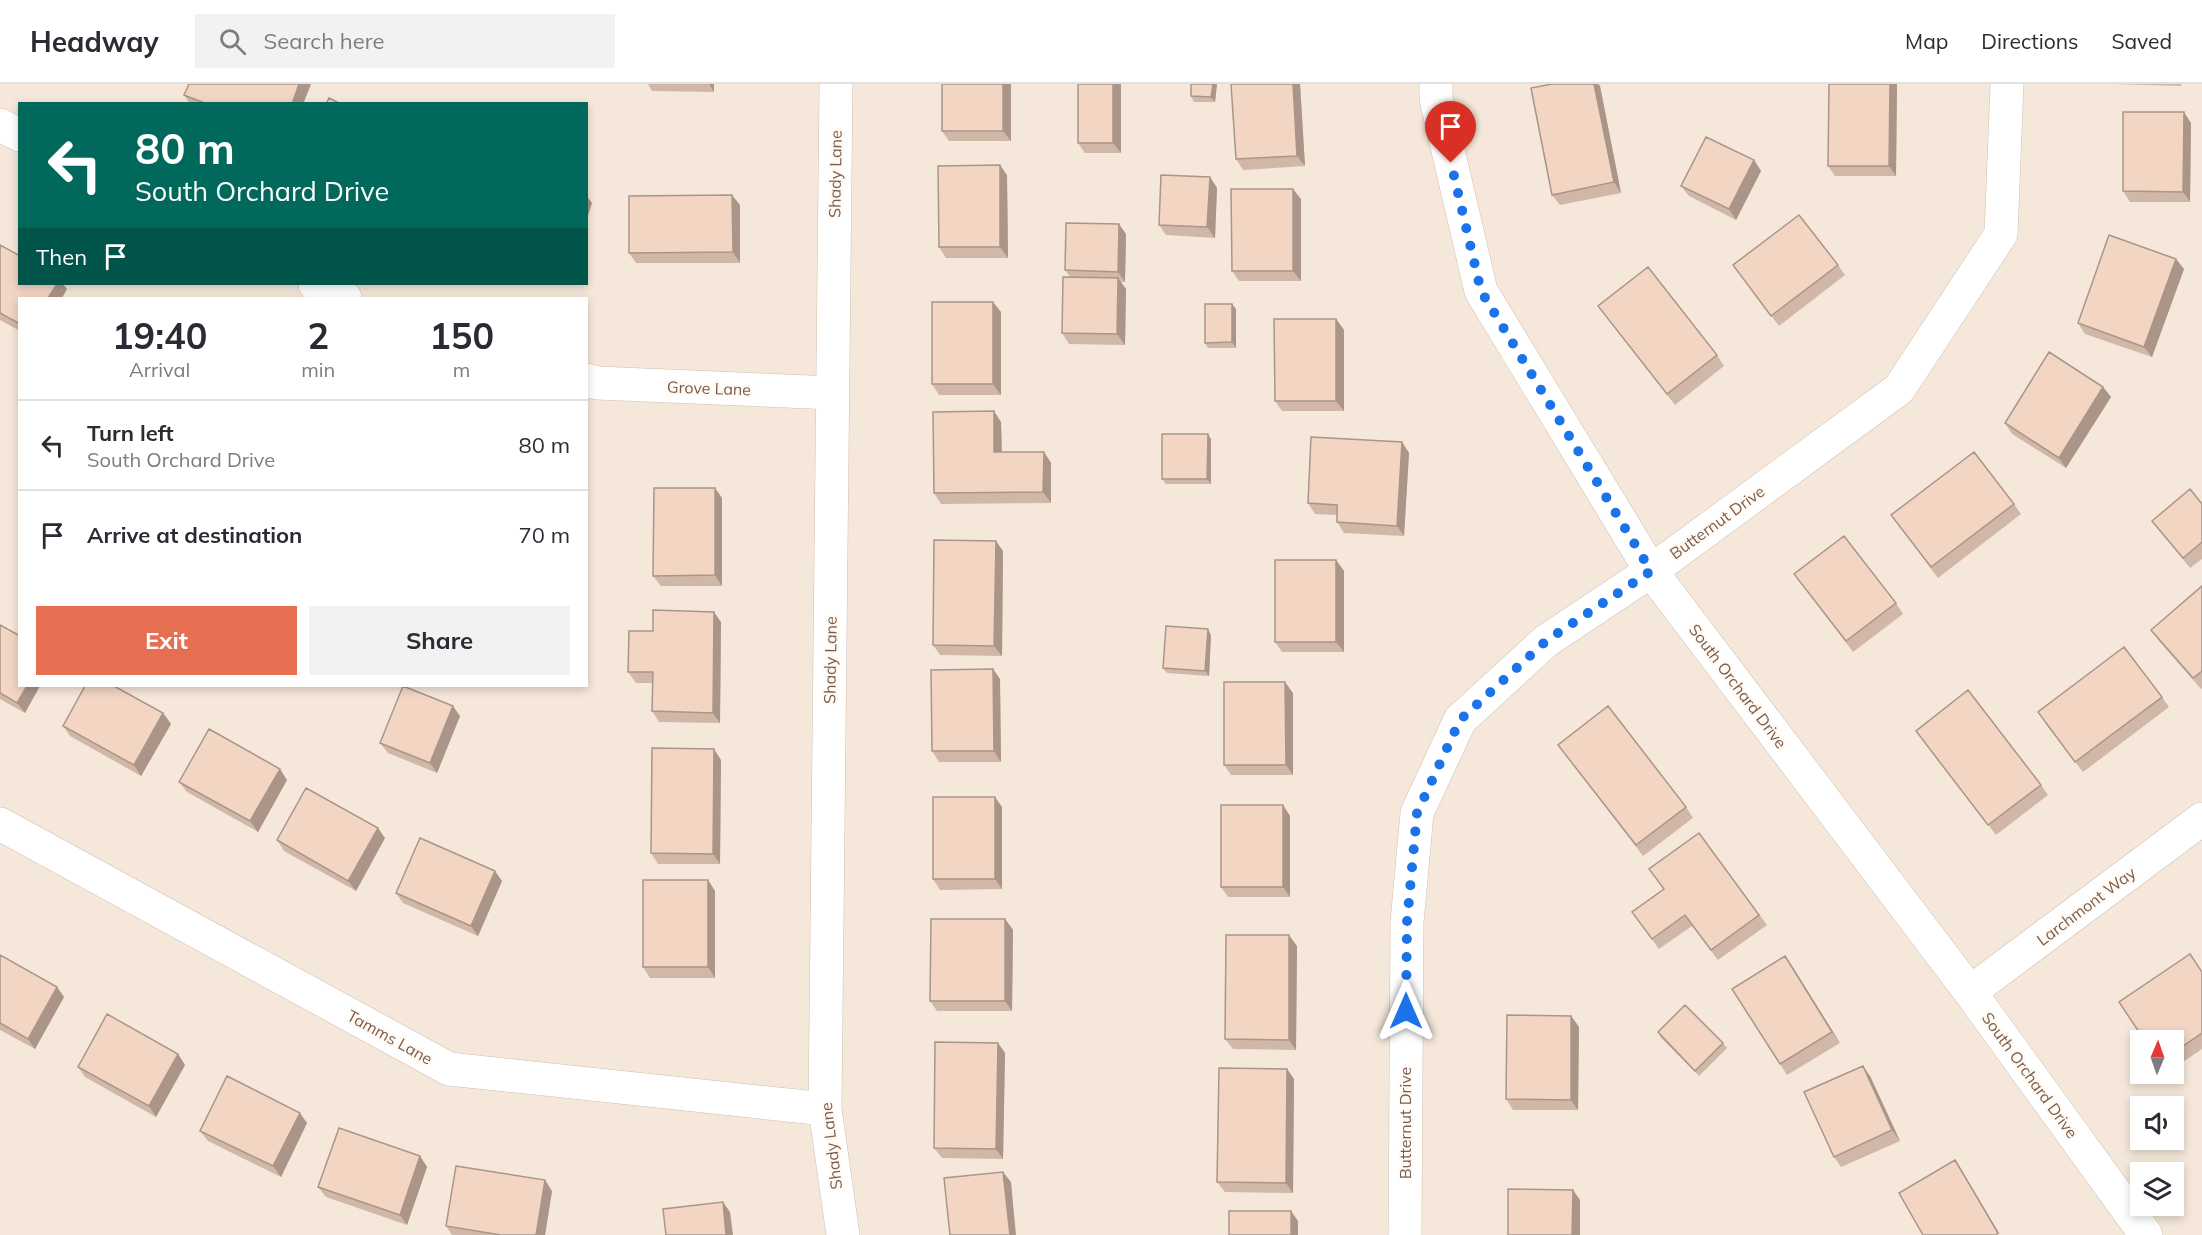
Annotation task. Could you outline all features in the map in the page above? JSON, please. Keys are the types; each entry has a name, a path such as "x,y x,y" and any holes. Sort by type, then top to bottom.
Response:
{"street":[{"name":"Shady Lane","path":"836,84 825,1109 843,1235"},
{"name":"South Orchard Drive","path":"1436,84 1436,99 1481,291 1651,571 1970,992 2146,1235"},
{"name":"Butternut Drive","path":"1405,1235 1407,922 1417,813 1460,720 1546,641 1651,571 1899,389 2001,234 2007,84"},
{"path":"0,125 18,134"},
{"path":"317,285 343,297"},
{"name":"Grove Lane","path":"588,381 597,383 832,393"},
{"name":"Larchmont Way","path":"1970,992 2202,819"},
{"name":"Tamms Lane","path":"0,824 449,1070 825,1109"}],"shaded area":[{"path":"0,84 2202,84 2202,1235 0,1235"}],"building":[{"path":"189,84 299,84 293,102 202,102 184,95"},
{"path":"942,84 1003,84 1003,131 942,131"},
{"path":"1078,84 1113,84 1113,143 1078,143"},
{"path":"1191,84 1213,84 1211,97 1191,96"},
{"path":"1231,84 1293,84 1297,156 1236,159"},
{"path":"1552,84 1594,84 1614,182 1552,195 1531,88"},
{"path":"1829,84 1890,84 1889,166 1828,166"},
{"path":"2123,112 2184,112 2183,192 2123,191"},
{"path":"1706,137 1754,160 1729,209 1681,186"},
{"path":"1000,165 1000,247 939,247 938,166"},
{"path":"1161,175 1210,177 1207,227 1159,225"},
{"path":"1231,189 1293,189 1293,271 1232,271"},
{"path":"732,195 733,252 629,253 629,196"},
{"path":"1799,215 1838,265 1771,316 1733,265"},
{"path":"1066,223 1119,224 1118,272 1065,270"},
{"path":"2109,235 2176,259 2144,347 2078,323"},
{"path":"0,245 18,255 18,285 56,285 49,297 18,297 18,323 0,313"},
{"path":"1648,267 1717,355 1667,394 1598,306"},
{"path":"1063,277 1118,278 1117,334 1062,333"},
{"path":"932,302 993,302 993,384 932,384"},
{"path":"1205,304 1232,304 1232,342 1205,343"},
{"path":"1274,319 1336,319 1336,401 1275,401"},
{"path":"2049,352 2103,387 2059,458 2005,423"},
{"path":"994,411 994,452 1044,452 1043,492 934,493 933,412"},
{"path":"1162,434 1208,434 1207,479 1162,479"},
{"path":"1311,437 1402,442 1397,526 1337,522 1337,505 1308,503"},
{"path":"1974,452 2014,504 1931,567 1891,515"},
{"path":"654,488 715,488 715,575 653,576"},
{"path":"2190,489 2202,504 2202,542 2183,558 2152,521"},
{"path":"1844,536 1896,603 1846,641 1794,574"},
{"path":"934,540 996,541 994,646 933,645"},
{"path":"1275,560 1336,560 1336,642 1275,642"},
{"path":"2202,586 2202,671 2193,678 2151,630"},
{"path":"653,610 714,612 713,713 652,711 653,672 628,672 629,631 653,631"},
{"path":"0,625 18,635 18,687 26,687 17,703 0,693"},
{"path":"1166,626 1208,629 1205,671 1163,668"},
{"path":"2124,647 2162,697 2075,762 2038,712"},
{"path":"993,669 994,751 932,751 931,670"},
{"path":"1224,682 1285,682 1286,765 1224,765"},
{"path":"84,687 116,687 163,713 134,765 63,726"},
{"path":"403,687 453,706 430,763 380,743"},
{"path":"1968,690 2041,785 1988,825 1916,731"},
{"path":"1608,706 1686,807 1636,845 1558,745"},
{"path":"209,729 280,769 250,821 179,782"},
{"path":"652,748 714,749 713,854 651,853"},
{"path":"306,788 378,828 348,881 277,840"},
{"path":"933,797 995,797 995,879 933,879"},
{"path":"1221,805 1283,805 1283,887 1221,887"},
{"path":"1699,833 1759,915 1711,950 1685,915 1652,939 1632,912 1664,889 1649,869"},
{"path":"420,838 495,871 471,926 396,893"},
{"path":"643,880 708,880 708,967 643,967"},
{"path":"931,919 1005,919 1005,1001 930,1001"},
{"path":"1226,935 1289,935 1289,1040 1225,1039"},
{"path":"2190,954 2202,972 2202,1033 2184,1045 2184,1030 2138,1030 2119,1002"},
{"path":"0,955 57,987 28,1039 0,1023"},
{"path":"1785,956 1832,1032 1780,1064 1732,989"},
{"path":"1685,1005 1723,1043 1695,1071 1658,1032"},
{"path":"107,1014 178,1054 149,1106 78,1067"},
{"path":"1507,1015 1571,1016 1571,1100 1506,1099"},
{"path":"935,1042 998,1043 996,1149 934,1148"},
{"path":"1863,1066 1892,1130 1834,1157 1804,1092"},
{"path":"1219,1068 1287,1069 1286,1183 1217,1182"},
{"path":"227,1076 300,1113 273,1166 200,1131"},
{"path":"339,1128 420,1156 400,1215 318,1187"},
{"path":"1955,1160 1998,1233 1996,1235 1923,1235 1899,1193"},
{"path":"456,1166 545,1180 536,1235 501,1235 446,1226"},
{"path":"1003,1172 1010,1235 950,1235 944,1178"},
{"path":"1508,1189 1573,1190 1572,1235 1508,1235"},
{"path":"723,1202 726,1235 666,1235 663,1209"},
{"path":"1229,1211 1291,1211 1291,1235 1229,1235"}],"route":[{"path":"1406,1011 1407,922 1417,813 1460,720 1546,641 1651,571 1481,291 1451,163"}]}
